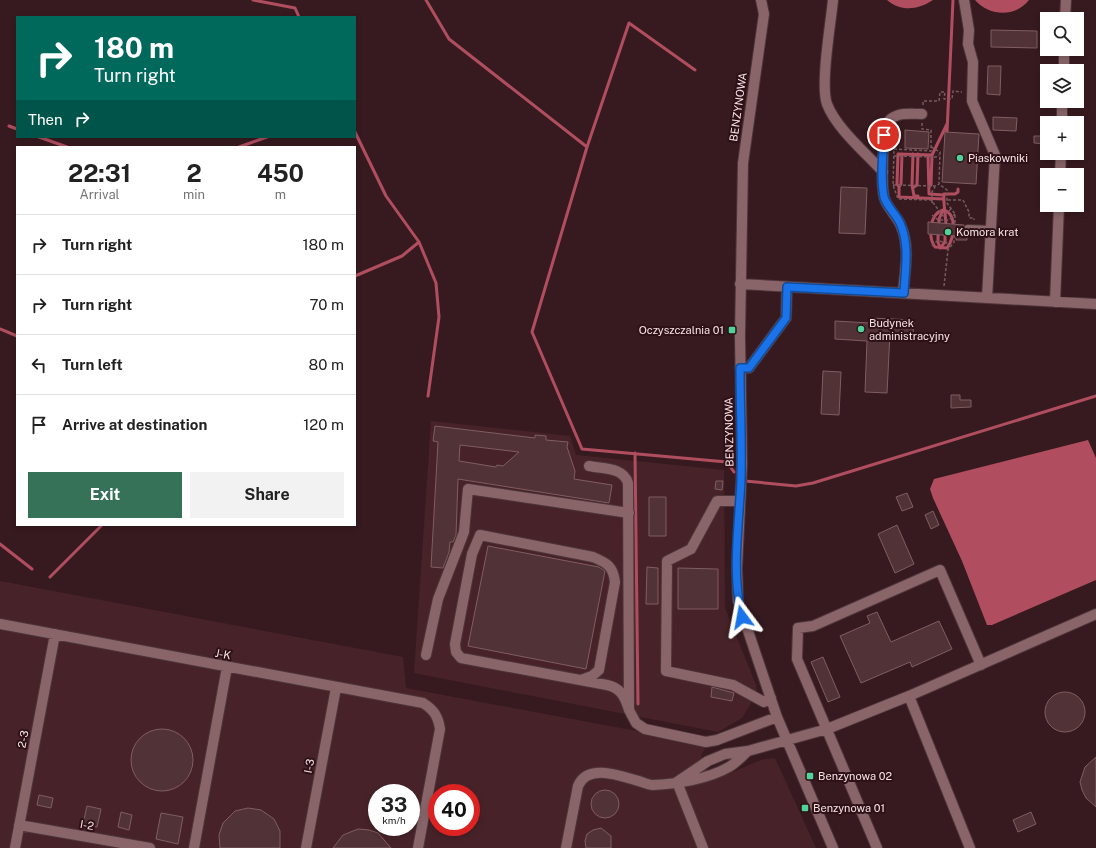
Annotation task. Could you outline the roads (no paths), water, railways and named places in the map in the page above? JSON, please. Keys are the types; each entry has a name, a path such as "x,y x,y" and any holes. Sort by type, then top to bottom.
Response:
{"street":[{"name":"BENZYNOWA","path":"761,0 764,14 743,162 740,284 740,501 737,568 738,601 786,741 833,848"},
{"path":"833,0 825,86 827,103 837,121 883,172"},
{"path":"964,0 969,30 968,44 973,62 972,101 995,155 987,298"},
{"path":"1065,12 1066,0"},
{"path":"904,293 906,254 905,243 899,221 884,198 883,172 885,126 889,118 900,114 922,114"},
{"path":"1055,302 1059,212"},
{"path":"971,230 990,231"},
{"path":"740,284 1096,304"},
{"path":"740,368 749,368 786,318 787,287"},
{"path":"588,466 618,471 626,476 628,483 629,710"},
{"path":"426,655 438,599 464,532 468,489 629,513"},
{"path":"740,501 717,501 691,549 667,561 666,671 733,685 764,702 771,698"},
{"path":"607,685 599,670 614,582 613,572 609,566 593,557 480,535 472,554 455,644 456,652 461,658 607,685 621,691 636,723 645,730 706,742 717,740 777,717"},
{"path":"877,848 797,659 798,628 813,626 940,570 981,665"},
{"path":"566,848 578,786 584,776 598,773 636,780 650,786 710,775 730,766 748,750 827,729 909,696 1096,614"},
{"name":"J-K","path":"0,624 336,688 423,702 431,708 437,716 440,729 418,848"},
{"name":"2-3","path":"15,848 55,634"},
{"path":"194,848 228,667"},
{"path":"581,680 592,676 599,670"},
{"name":"I-3","path":"306,848 336,688"},
{"path":"909,696 970,848"},
{"path":"677,782 703,848"},
{"name":"I-2","path":"19,825 150,848"}],"waterway":[{"path":"253,0 295,8 299,16"},
{"path":"426,0 449,39 587,147 532,332 582,449 727,462 734,472"},
{"path":"947,132 953,0"},
{"path":"587,147 629,23 695,70"},
{"path":"943,199 899,197 899,187 897,184 898,154 932,155 947,124"},
{"path":"9,126 16,129"},
{"path":"356,134 386,196 419,242 436,283 439,317 428,396"},
{"path":"42,138 64,146"},
{"path":"242,146 264,138"},
{"path":"899,187 901,184 902,154"},
{"path":"913,154 912,185 914,196 918,196"},
{"path":"914,187 917,185 918,154"},
{"path":"928,155 929,194 944,195"},
{"path":"929,187 931,185 932,155"},
{"path":"946,227 944,194 955,194 958,192 958,189"},
{"path":"943,210 948,212 953,221 953,233 947,248 935,247 931,238 932,221 938,212 943,210"},
{"path":"939,227 939,219 943,210"},
{"path":"938,232 938,242 940,248"},
{"path":"940,248 945,242 945,232"},
{"path":"356,276 402,256 419,242"},
{"path":"0,329 16,336"},
{"path":"745,481 796,486 813,483 1096,396"},
{"path":"635,453 638,704"},
{"path":"50,577 101,526"},
{"path":"0,544 32,569"}],"place":[{"name":"Piaskowniki","path":"960,158"},
{"name":"Komora krat","path":"948,232"},
{"name":"Budynek administracyjny","path":"861,329"},
{"name":"Oczyszczalnia 01","path":"732,330"},
{"name":"Benzynowa 02","path":"810,776"},
{"name":"Benzynowa 01","path":"805,808"}]}
